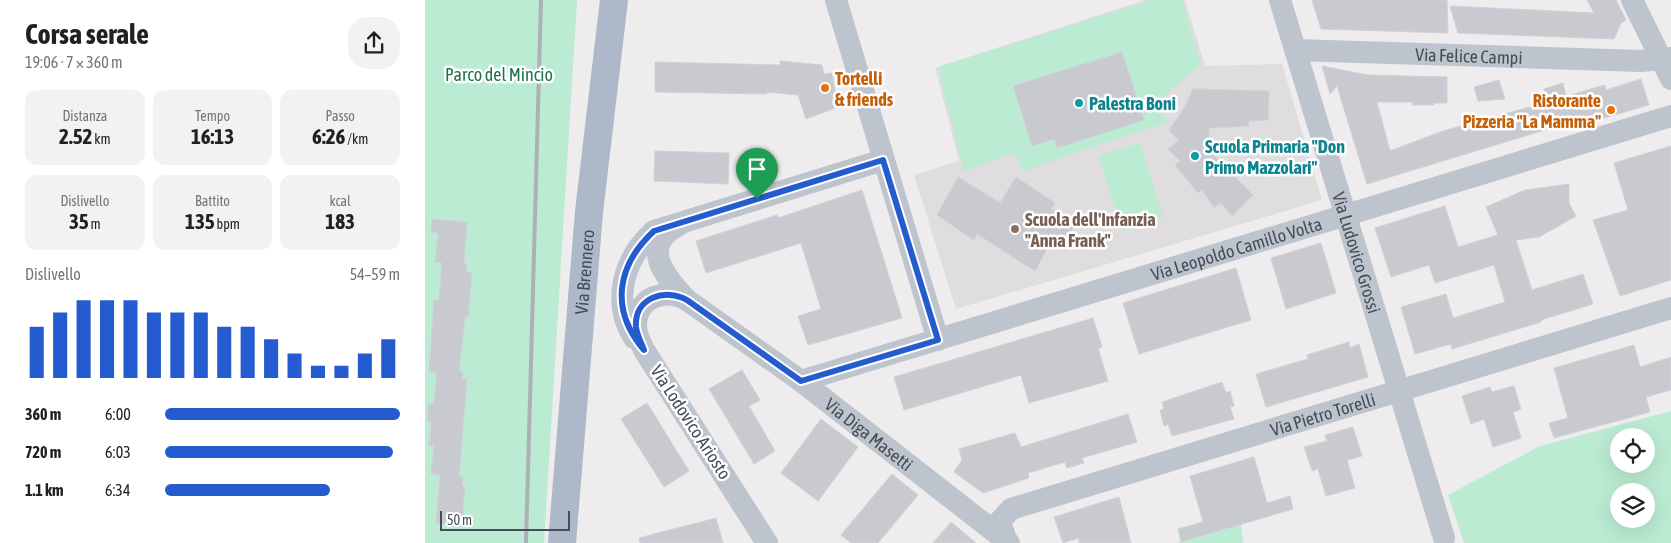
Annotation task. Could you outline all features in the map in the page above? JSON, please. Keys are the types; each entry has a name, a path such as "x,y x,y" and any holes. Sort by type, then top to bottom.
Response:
{"main road":[{"name":"Via Brennero","path":"562,543 589,212 614,0"}],"street":[{"path":"836,0 938,340"},
{"name":"Via Ludovico Grossi","path":"1280,0 1444,538"},
{"path":"1632,0 1663,64"},
{"name":"Via Felice Campi","path":"1295,50 1663,64"},
{"name":"Via Leopoldo Camillo Volta","path":"801,381 1671,116"},
{"path":"644,350 627,326 623,314 623,286 627,268 636,250 654,231 883,160"},
{"path":"687,300 665,278 660,268 658,256 660,244 667,234 676,226 693,218"},
{"name":"Via Diga Masetti","path":"649,299 669,293 687,300 801,381 1006,542"},
{"name":"Via Lodovico Ariosto","path":"649,299 637,315 636,324 637,335 644,350 767,543"},
{"name":"Via Pietro Torelli","path":"1006,542 1001,521 1011,508 1671,308"}],"shaded area":[{"path":"1145,0 1185,0 1205,66 1282,64 1322,200 956,309 914,175 959,161 935,68"}],"green space":[{"name":"Parco del Mincio","path":"425,0 577,0 544,543 425,543"},
{"path":"1151,0 1182,0 1201,64 1153,105 1168,122 1023,171 1014,152 964,172 938,67"},
{"path":"1140,143 1163,218 1122,231 1099,156"},
{"path":"1671,411 1671,543 1464,543 1448,495 1540,446"},
{"path":"1241,524 1243,543 1176,543"}],"building":[{"path":"1312,0 1447,0 1448,33 1321,29"},
{"path":"1587,0 1616,0 1626,20 1621,23 1614,39 1458,33 1450,6 1594,13"},
{"name":"Palestra Boni","path":"1122,52 1144,120 1057,148 1054,139 1032,146 1013,86"},
{"path":"780,61 822,65 824,74 832,73 838,107 806,119 798,95 767,92 767,94 655,92 655,62 780,65"},
{"path":"1322,66 1368,75 1447,77 1447,103 1412,105 1412,102 1377,102 1390,151 1443,131 1548,102 1544,89 1563,83 1566,96 1605,85 1606,90 1641,79 1649,105 1569,128 1568,123 1367,184 1337,86 1330,94"},
{"path":"1499,80 1505,99 1478,101 1474,87"},
{"name":"Scuola Primaria \"Don Primo Mazzolari\"","path":"1193,89 1269,91 1268,120 1248,121 1249,126 1209,128 1209,151 1253,195 1232,216 1221,203 1214,207 1202,190 1198,193 1175,165 1180,161 1168,149 1179,140 1169,130 1185,107"},
{"path":"1671,146 1671,280 1620,296 1593,220 1628,210 1614,163"},
{"path":"655,151 729,153 728,184 654,181"},
{"name":"Scuola dell'Infanzia \"Anna Frank\"","path":"958,177 1000,203 1016,177 1055,203 1051,209 1076,223 1062,244 1053,238 1035,271 977,234 974,240 937,215"},
{"path":"1569,184 1569,203 1576,216 1539,237 1516,240 1532,290 1583,274 1593,304 1452,349 1451,344 1415,354 1401,307 1446,294 1453,318 1505,302 1494,265 1435,283 1429,265 1391,277 1375,228 1445,206 1458,247 1498,235 1486,207 1525,190"},
{"path":"862,190 902,318 808,345 798,316 821,309 801,243 706,273 696,241 777,215 778,218"},
{"path":"432,219 467,222 464,264 467,264 466,272 472,273 468,317 465,317 459,371 463,372 462,379 467,379 459,476 463,477 462,486 465,486 462,525 436,523 440,475 431,474 434,446 429,446 431,422 427,421 429,403 434,404 437,373 429,372 434,300 439,300 442,263 435,262 438,233 431,232"},
{"path":"1321,243 1336,293 1286,309 1271,258"},
{"path":"1236,268 1251,320 1139,354 1123,303"},
{"path":"1093,318 1102,347 1098,348 1108,381 1029,403 1021,375 904,410 894,377"},
{"path":"1349,342 1350,348 1359,344 1368,377 1266,407 1256,374 1308,359 1307,355"},
{"path":"1634,345 1640,367 1671,357 1671,390 1646,397 1650,412 1554,438 1549,423 1568,418 1554,368"},
{"path":"742,370 760,400 749,406 775,451 754,464 709,389"},
{"path":"1222,382 1226,393 1230,391 1234,406 1230,407 1234,419 1172,436 1168,424 1164,426 1160,410 1164,409 1162,402"},
{"path":"1514,386 1521,409 1513,412 1521,438 1493,447 1484,419 1471,424 1462,396 1490,387 1492,392"},
{"path":"647,403 689,471 664,487 621,419"},
{"path":"1128,414 1137,442 1082,458 1084,463 1067,468 1065,462 1028,473 1029,478 983,493 954,472 962,460 959,449 1015,433 1021,447"},
{"path":"821,419 858,447 818,501 781,473"},
{"path":"1353,427 1362,456 1347,460 1355,488 1326,496 1318,469 1312,471 1304,447 1327,441 1325,435"},
{"path":"1254,457 1267,503 1290,496 1293,509 1181,542 1178,529 1203,522 1190,476"},
{"path":"892,474 918,495 878,543 851,543 841,535"},
{"path":"1119,497 1131,543 1079,543 1079,538 1063,543 1054,517"},
{"path":"716,518 723,543 640,543 639,538"},
{"path":"951,522 976,543 933,543"}],"railway":[{"path":"526,543 541,0"}],"place":[{"name":"Tortelli & friends","path":"825,88"},
{"name":"Palestra Boni","path":"1079,103"},
{"name":"Ristorante Pizzeria \"La Mamma\"","path":"1611,110"},
{"name":"Scuola Primaria \"Don Primo Mazzolari\"","path":"1195,156"},
{"name":"Scuola dell'Infanzia \"Anna Frank\"","path":"1015,229"}],"route":[{"path":"883,160 938,340 801,381 687,300 679,295 669,293 649,299 637,315 637,335 644,350 633,337 623,314 622,300 625,274 636,250 654,231 665,226 757,199 883,160"}]}
